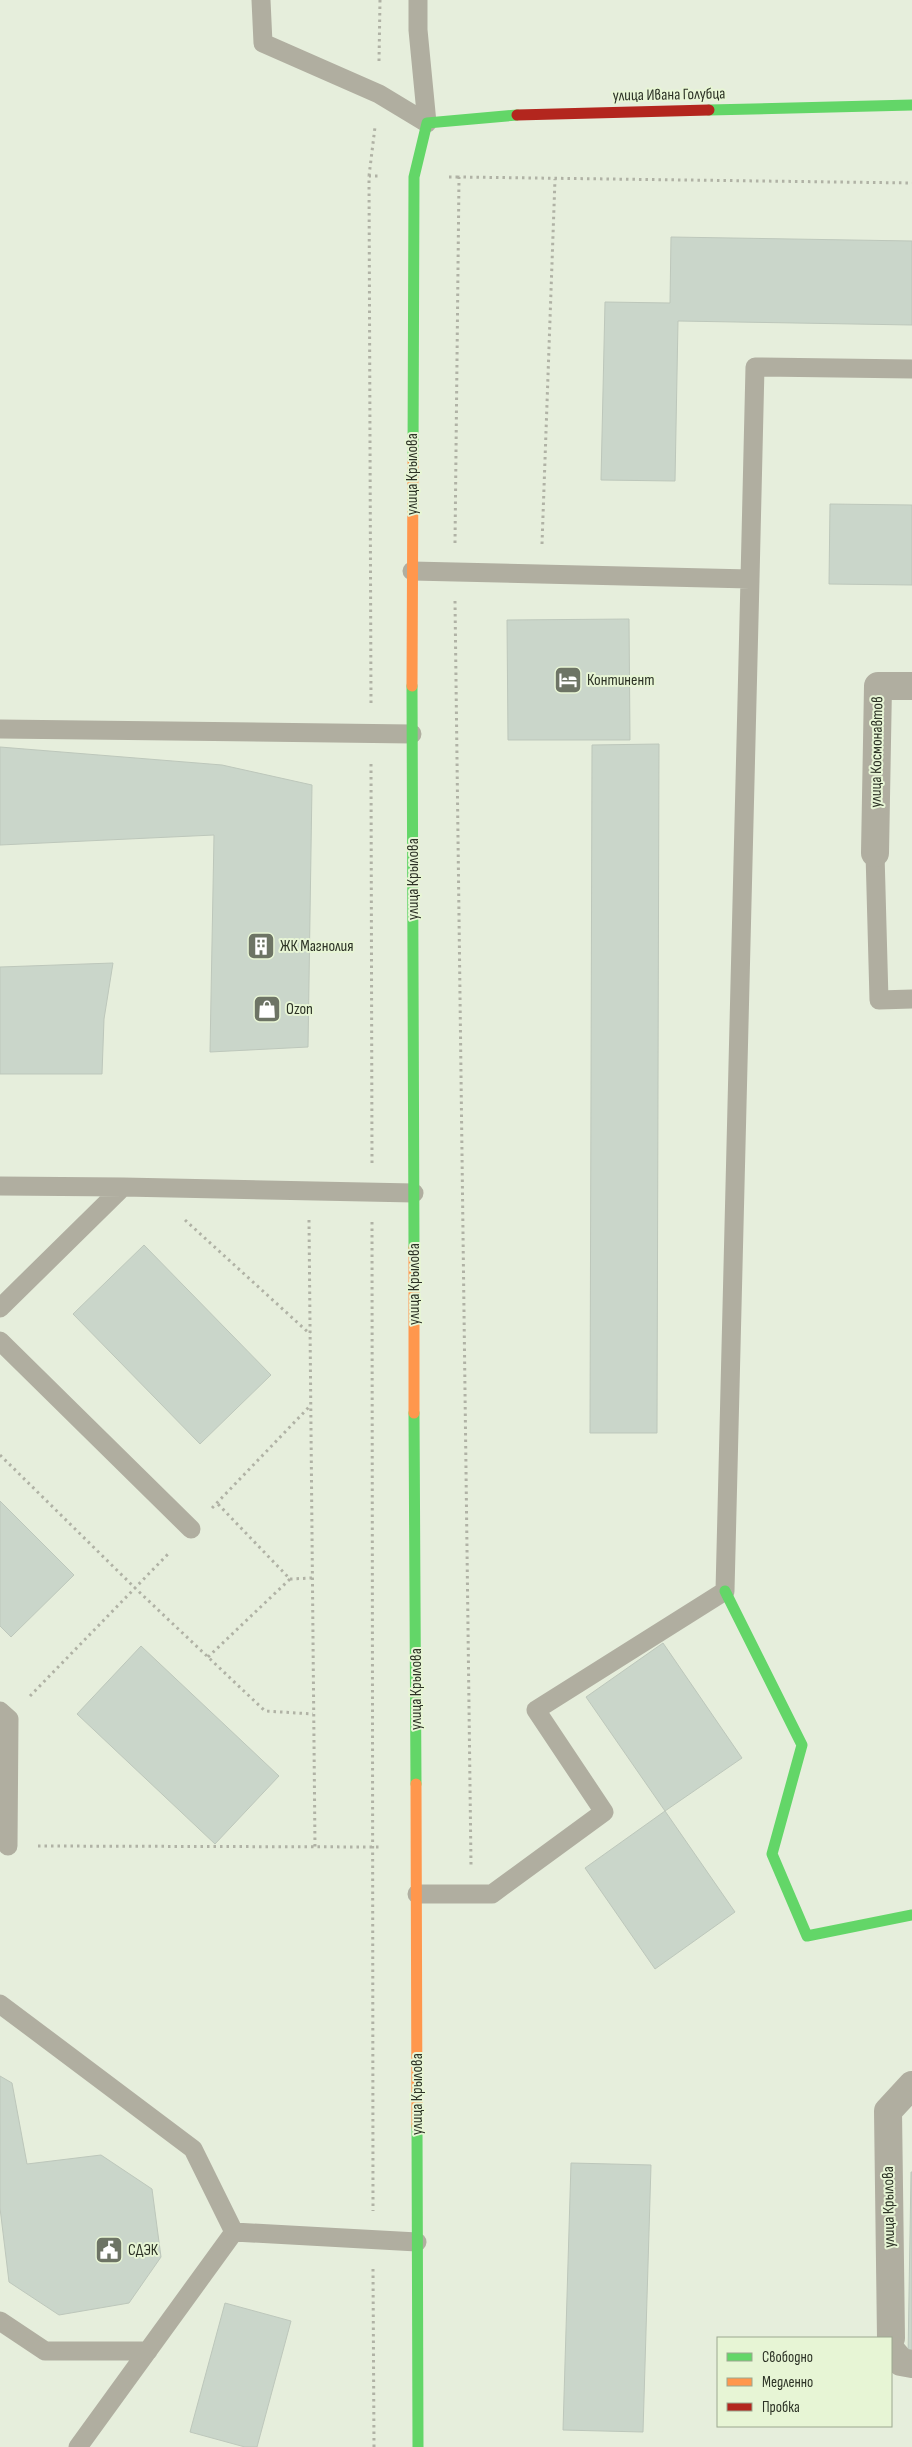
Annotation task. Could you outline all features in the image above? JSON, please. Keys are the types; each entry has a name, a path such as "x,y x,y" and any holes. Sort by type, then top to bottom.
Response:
{"street":[{"name":"улица Ивана Голубца","path":"427,123 498,116 912,105"},
{"name":"улица Крылова","path":"418,2447 412,571 414,177 427,123"},
{"name":"улица Космонавтов","path":"875,852 878,686 912,686"},
{"path":"724,1591 802,1745 772,1854 807,1936 912,1915"},
{"name":"улица Крылова","path":"891,2337 888,2111 912,2085"},
{"path":"892,2351 901,2362 912,2364"}],"lane":[{"path":"261,0 263,42 379,94 427,123"},
{"path":"418,0 418,30 427,123"},
{"path":"417,1894 492,1894 604,1812 536,1710 724,1591 755,367 912,368"},
{"path":"412,571 750,579"},
{"path":"0,729 412,734"},
{"path":"875,852 879,1000 912,999"},
{"path":"0,1186 150,1187 414,1193"},
{"path":"0,1308 123,1187"},
{"path":"0,1341 191,1529"},
{"path":"4,1715 8,1846"},
{"path":"0,2004 193,2149 234,2232"},
{"path":"234,2232 417,2242"},
{"path":"78,2447 234,2232"},
{"path":"0,2321 45,2351 148,2351"}],"path":[{"path":"374,2447 370,176 912,183"},
{"path":"459,176 455,572 471,1894"},
{"path":"540,574 555,179"},
{"path":"150,1187 310,1334"},
{"path":"309,1190 315,1847"},
{"path":"4,1715 135,1588 311,1405"},
{"path":"0,1455 135,1588 265,1711 313,1714"},
{"path":"217,1502 290,1579"},
{"path":"208,1658 290,1579 312,1578"},
{"path":"8,1846 417,1847"}],"building":[{"path":"671,237 912,241 912,325 678,321 675,481 601,480 605,302 670,303"},
{"path":"830,504 912,505 912,585 829,584"},
{"name":"Континент","path":"629,619 630,740 508,740 507,620"},
{"path":"659,744 657,1433 590,1433 592,745"},
{"name":"ЖК Магнолия","path":"0,747 222,765 312,785 308,1047 210,1052 214,835 0,845"},
{"path":"113,963 104,1019 102,1074 0,1074 0,967"},
{"path":"144,1245 271,1375 200,1444 73,1314"},
{"path":"0,1501 74,1575 11,1637 0,1626"},
{"path":"663,1643 742,1758 665,1811 586,1697"},
{"path":"141,1646 279,1776 215,1844 77,1714"},
{"path":"665,1811 735,1912 655,1969 585,1868"},
{"path":"0,2076 12,2083 27,2164 101,2155 152,2189 161,2257 129,2303 59,2315 9,2282 0,2208"},
{"path":"571,2163 651,2165 643,2432 563,2430"},
{"path":"911,2172 912,2357 908,2357"},
{"path":"225,2303 291,2321 257,2447 245,2447 190,2432"}],"traffic: fast":[{"path":"709,110 912,105"},
{"path":"413,460 414,177 427,123 517,115"},
{"path":"412,686 414,1248"},
{"path":"414,1413 416,1784"},
{"path":"725,1591 802,1745 772,1854 807,1936 912,1915"},
{"path":"417,2126 418,2447"}],"traffic: slow":[{"path":"412,686 413,460"},
{"path":"414,1248 414,1413"},
{"path":"416,1784 417,2126"}],"traffic: jam":[{"path":"517,115 709,110"}],"place":[{"name":"Континент","path":"568,680"},
{"name":"ЖК Магнолия","path":"261,946"},
{"name":"Ozon","path":"267,1009"},
{"name":"СДЭК","path":"109,2250"}]}
